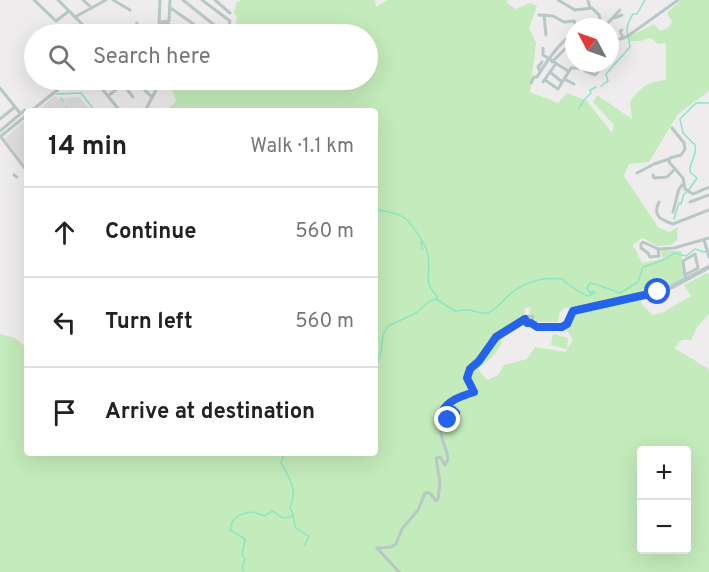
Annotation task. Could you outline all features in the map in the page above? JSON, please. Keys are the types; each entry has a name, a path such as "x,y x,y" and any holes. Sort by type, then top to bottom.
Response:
{"street":[{"path":"34,0 56,21 69,11"},
{"path":"58,0 82,24"},
{"path":"83,0 92,8"},
{"path":"75,17 106,0"},
{"path":"113,0 130,10"},
{"path":"122,4 126,0"},
{"path":"160,0 161,21 164,24"},
{"path":"161,21 169,16 170,0"},
{"path":"183,0 211,24"},
{"path":"202,0 230,21 229,24"},
{"path":"558,0 575,10 583,6 590,7"},
{"path":"565,5 567,0"},
{"path":"619,39 626,37 678,0"},
{"path":"588,1 600,18"},
{"path":"212,8 215,2 230,13"},
{"path":"169,7 193,24"},
{"path":"614,18 621,13"},
{"path":"539,15 553,16 565,22"},
{"path":"544,15 546,35"},
{"path":"622,30 620,31 626,37"},
{"path":"531,83 565,40"},
{"path":"543,48 542,54 565,70"},
{"path":"565,50 544,81 557,90 567,72"},
{"path":"540,71 538,67 542,62"},
{"path":"550,72 574,84"},
{"path":"0,88 15,108 23,114"},
{"path":"36,108 57,90"},
{"path":"104,90 118,108"},
{"path":"108,96 116,90"},
{"path":"128,90 133,97"},
{"path":"145,90 152,97"},
{"path":"146,108 156,90"},
{"path":"0,100 6,96"},
{"path":"0,119 15,108"},
{"path":"0,131 23,114"},
{"path":"23,114 0,137 24,167"},
{"path":"637,173 654,164 668,161 673,156 681,155 685,149 684,143 672,128"},
{"path":"668,161 683,178 687,191 693,194 709,187"},
{"path":"653,175 654,178 667,177 675,169"},
{"path":"673,212 679,189 684,183"},
{"path":"690,202 709,195"},
{"path":"659,202 656,209 657,215 660,219 673,224 709,210"},
{"path":"658,249 658,256 651,258 641,248 641,245 644,242 658,249 674,248 709,238"},
{"path":"704,240 708,253"},
{"path":"399,572 377,548 391,547 396,544 402,529 418,510 424,494 430,493 435,501 438,499 440,483 436,458 440,457 445,465 448,459 441,438 441,426 456,414 453,410 444,412 442,410 458,397 474,392 467,378 470,369 479,361 496,337 525,319 527,323 537,327 565,326 573,311 662,291 686,277 698,268 695,254 682,261 686,277"},
{"path":"686,277 709,267"}],"shaded area":[{"path":"55,96 58,99 79,97 88,108 40,108"},
{"path":"24,122 24,163 5,139"}],"green space":[{"path":"241,0 375,0 376,7 388,0 507,0 507,3 516,9 530,3 537,6 529,28 536,43 530,92 558,103 567,93 587,101 612,133 614,125 593,102 597,95 632,119 630,102 637,93 649,84 666,80 666,43 658,44 651,38 630,41 629,37 654,24 660,31 668,28 672,22 667,13 681,0 709,0 709,91 678,114 649,162 629,164 624,176 658,227 669,232 678,227 677,240 671,245 657,246 643,238 633,245 642,263 662,259 661,250 681,251 685,278 666,288 575,308 564,308 559,314 558,322 534,322 534,318 529,314 531,307 525,308 524,316 497,334 502,342 500,346 492,357 478,369 487,380 498,375 504,365 527,359 535,347 565,352 573,340 566,329 578,312 640,296 642,305 653,315 662,313 691,296 684,285 709,274 709,314 697,327 691,340 682,340 674,348 709,369 709,572 0,572 0,334 15,338 24,346 24,456 378,456 378,108 169,108 176,101 172,90 378,90 378,24 236,24 237,17 234,13 236,3"},
{"path":"553,334 568,338 567,349 551,345"}],"waterway":[{"path":"601,86 608,81 606,74 630,47 628,24 645,0"},
{"path":"579,108 591,93 590,90 596,87"},
{"path":"57,94 81,93 93,108"},
{"path":"674,219 684,194 697,178 690,172 695,145 683,133 680,119 696,103 709,103"},
{"path":"378,210 400,215 415,230 427,251 428,279 437,296 436,299"},
{"path":"421,242 422,249"},
{"path":"378,360 383,334 388,326 416,313 430,301 436,299 455,311 487,313 525,285 539,280 554,279 562,279 588,296 595,293 594,291 590,293 587,288 590,283 620,293 638,282 643,267 664,260 674,253 686,256 695,249 704,252 709,250"},
{"path":"244,572 242,568 245,559 242,555 245,539 230,530 231,524 238,516 248,513 264,516 273,511 282,517 292,516 290,508 293,489 281,462 284,456"},
{"path":"293,515 295,527 309,537 304,546"}],"route":[{"path":"448,420 456,413 453,410 442,412 442,410 458,397 474,392 467,378 470,369 479,361 496,337 516,323 525,319 527,323 535,326 564,327 571,312 576,309 658,292"}]}
